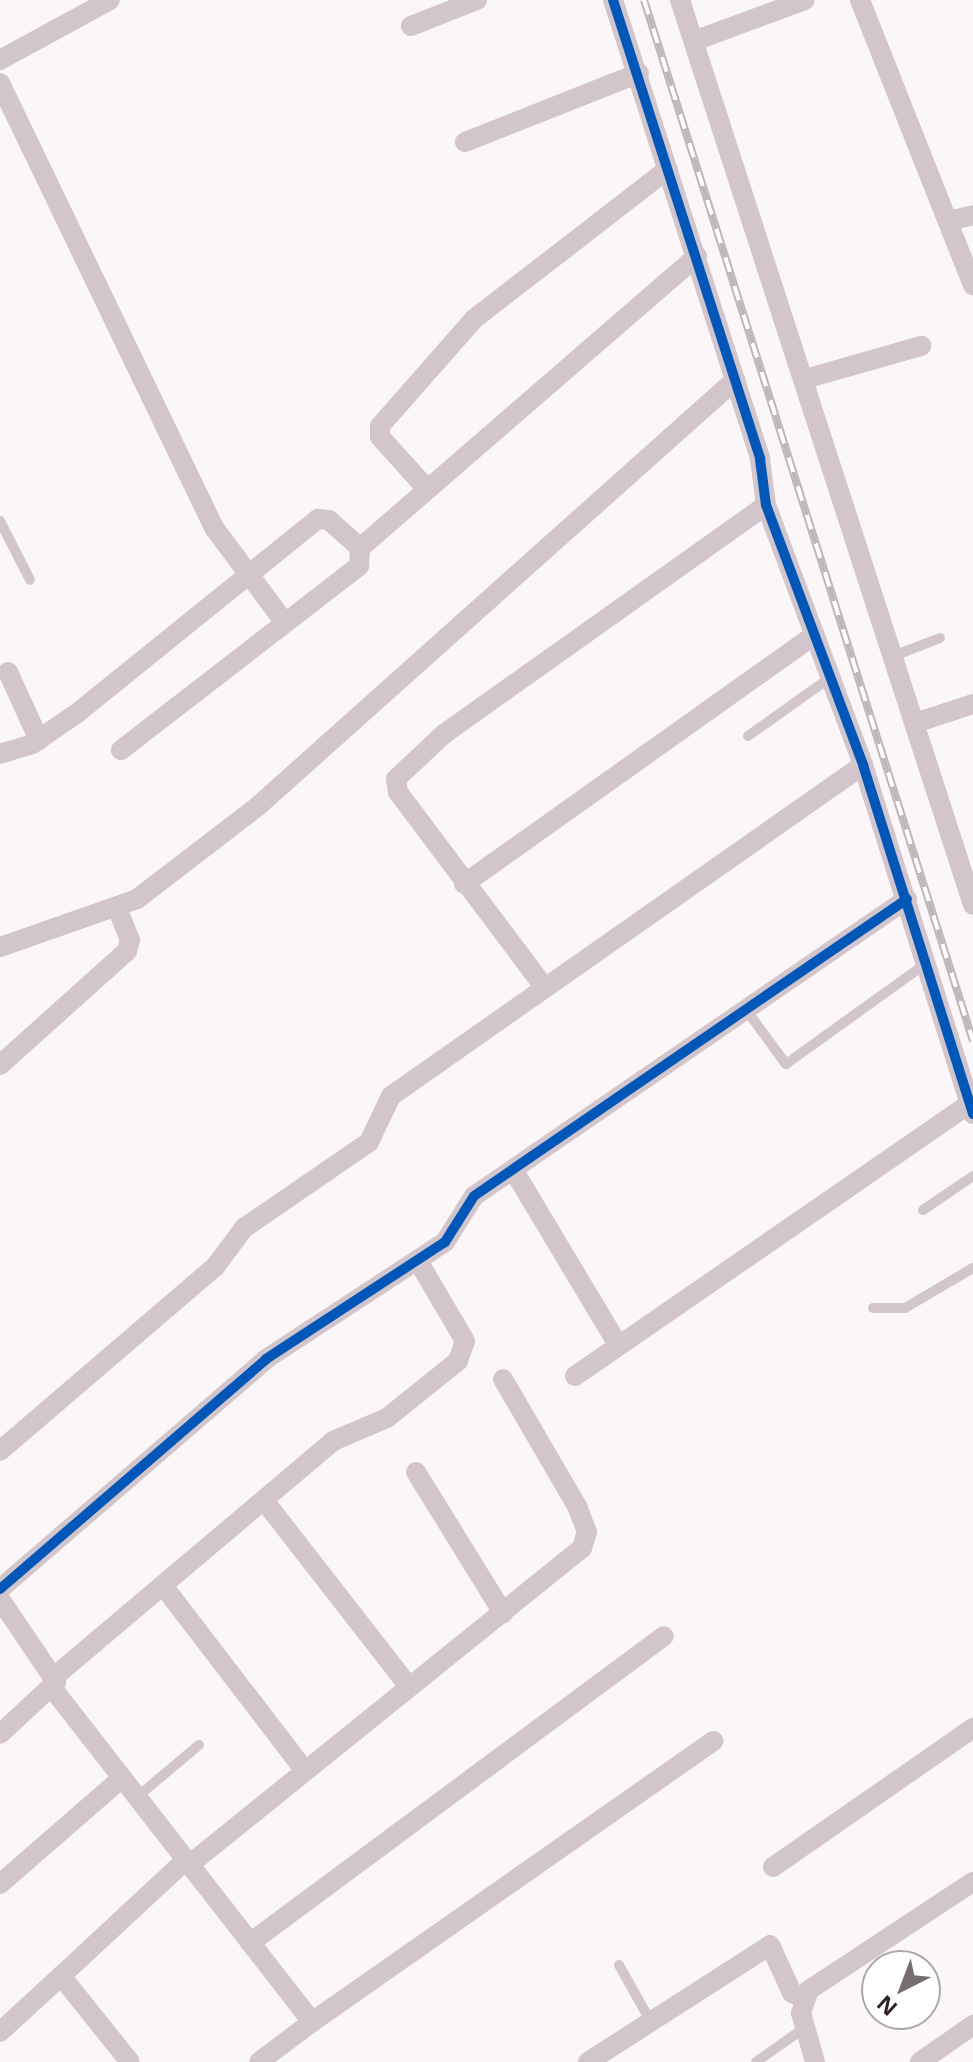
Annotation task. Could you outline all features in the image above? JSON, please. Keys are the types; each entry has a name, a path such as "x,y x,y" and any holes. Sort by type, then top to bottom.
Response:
{"street":[{"path":"0,60 110,0"},
{"path":"411,26 477,0"},
{"path":"613,0 639,73 760,459 766,505 863,765 972,1102 973,1114"},
{"path":"680,0 896,655 973,905"},
{"path":"694,41 805,0"},
{"path":"860,0 973,285"},
{"path":"465,142 639,73"},
{"path":"0,83 215,529 248,580 285,623"},
{"path":"427,489 380,437 380,426 474,319 668,169"},
{"path":"948,221 973,215"},
{"path":"121,750 359,566 360,548 697,256"},
{"path":"805,379 921,346"},
{"path":"0,947 117,908 258,806 735,380"},
{"path":"545,988 398,792 399,774 444,734 766,505"},
{"path":"0,754 39,740 248,580 323,517 360,548"},
{"path":"464,884 814,635"},
{"path":"8,672 39,740"},
{"path":"915,723 973,704"},
{"path":"0,1451 215,1267 244,1228 369,1142 391,1096 863,765"},
{"path":"0,1589 266,1359 418,1261 454,1233 474,1196 907,899"},
{"path":"0,1065 127,951 130,940 117,908"},
{"path":"575,1376 972,1102"},
{"path":"514,1171 618,1345"},
{"path":"0,1734 53,1683 266,1503 333,1441 387,1418 463,1354 465,1341 418,1261"},
{"path":"0,2032 188,1863 575,1556 587,1532 503,1379"},
{"path":"416,1472 503,1613"},
{"path":"266,1503 409,1687"},
{"path":"164,1587 305,1771"},
{"path":"0,1599 53,1683 122,1778 312,2022"},
{"path":"250,1943 664,1636"},
{"path":"773,1867 973,1728"},
{"path":"259,2062 713,1741"},
{"path":"0,1884 122,1778"},
{"path":"803,1998 973,1882"},
{"path":"588,2062 612,2055 651,2022 770,1945 792,1993 803,1998"},
{"path":"61,1976 130,2062"},
{"path":"803,1998 803,2029 815,2062"},
{"path":"920,2062 973,2025"}],"lane":[{"path":"0,521 30,580"},
{"path":"896,655 940,638"},
{"path":"748,736 831,677"},
{"path":"747,1011 786,1064 925,964"},
{"path":"923,1210 973,1176"},
{"path":"873,1308 905,1308 973,1268"},
{"path":"137,1797 199,1745"},
{"path":"619,1965 651,2022"},
{"path":"756,2062 803,2029"}],"railway":[{"path":"644,0 973,1041"}],"cycle path":[{"path":"613,0 760,459 766,505 863,765 973,1114"},
{"path":"0,1589 266,1359 445,1242 474,1196 907,899"}]}
